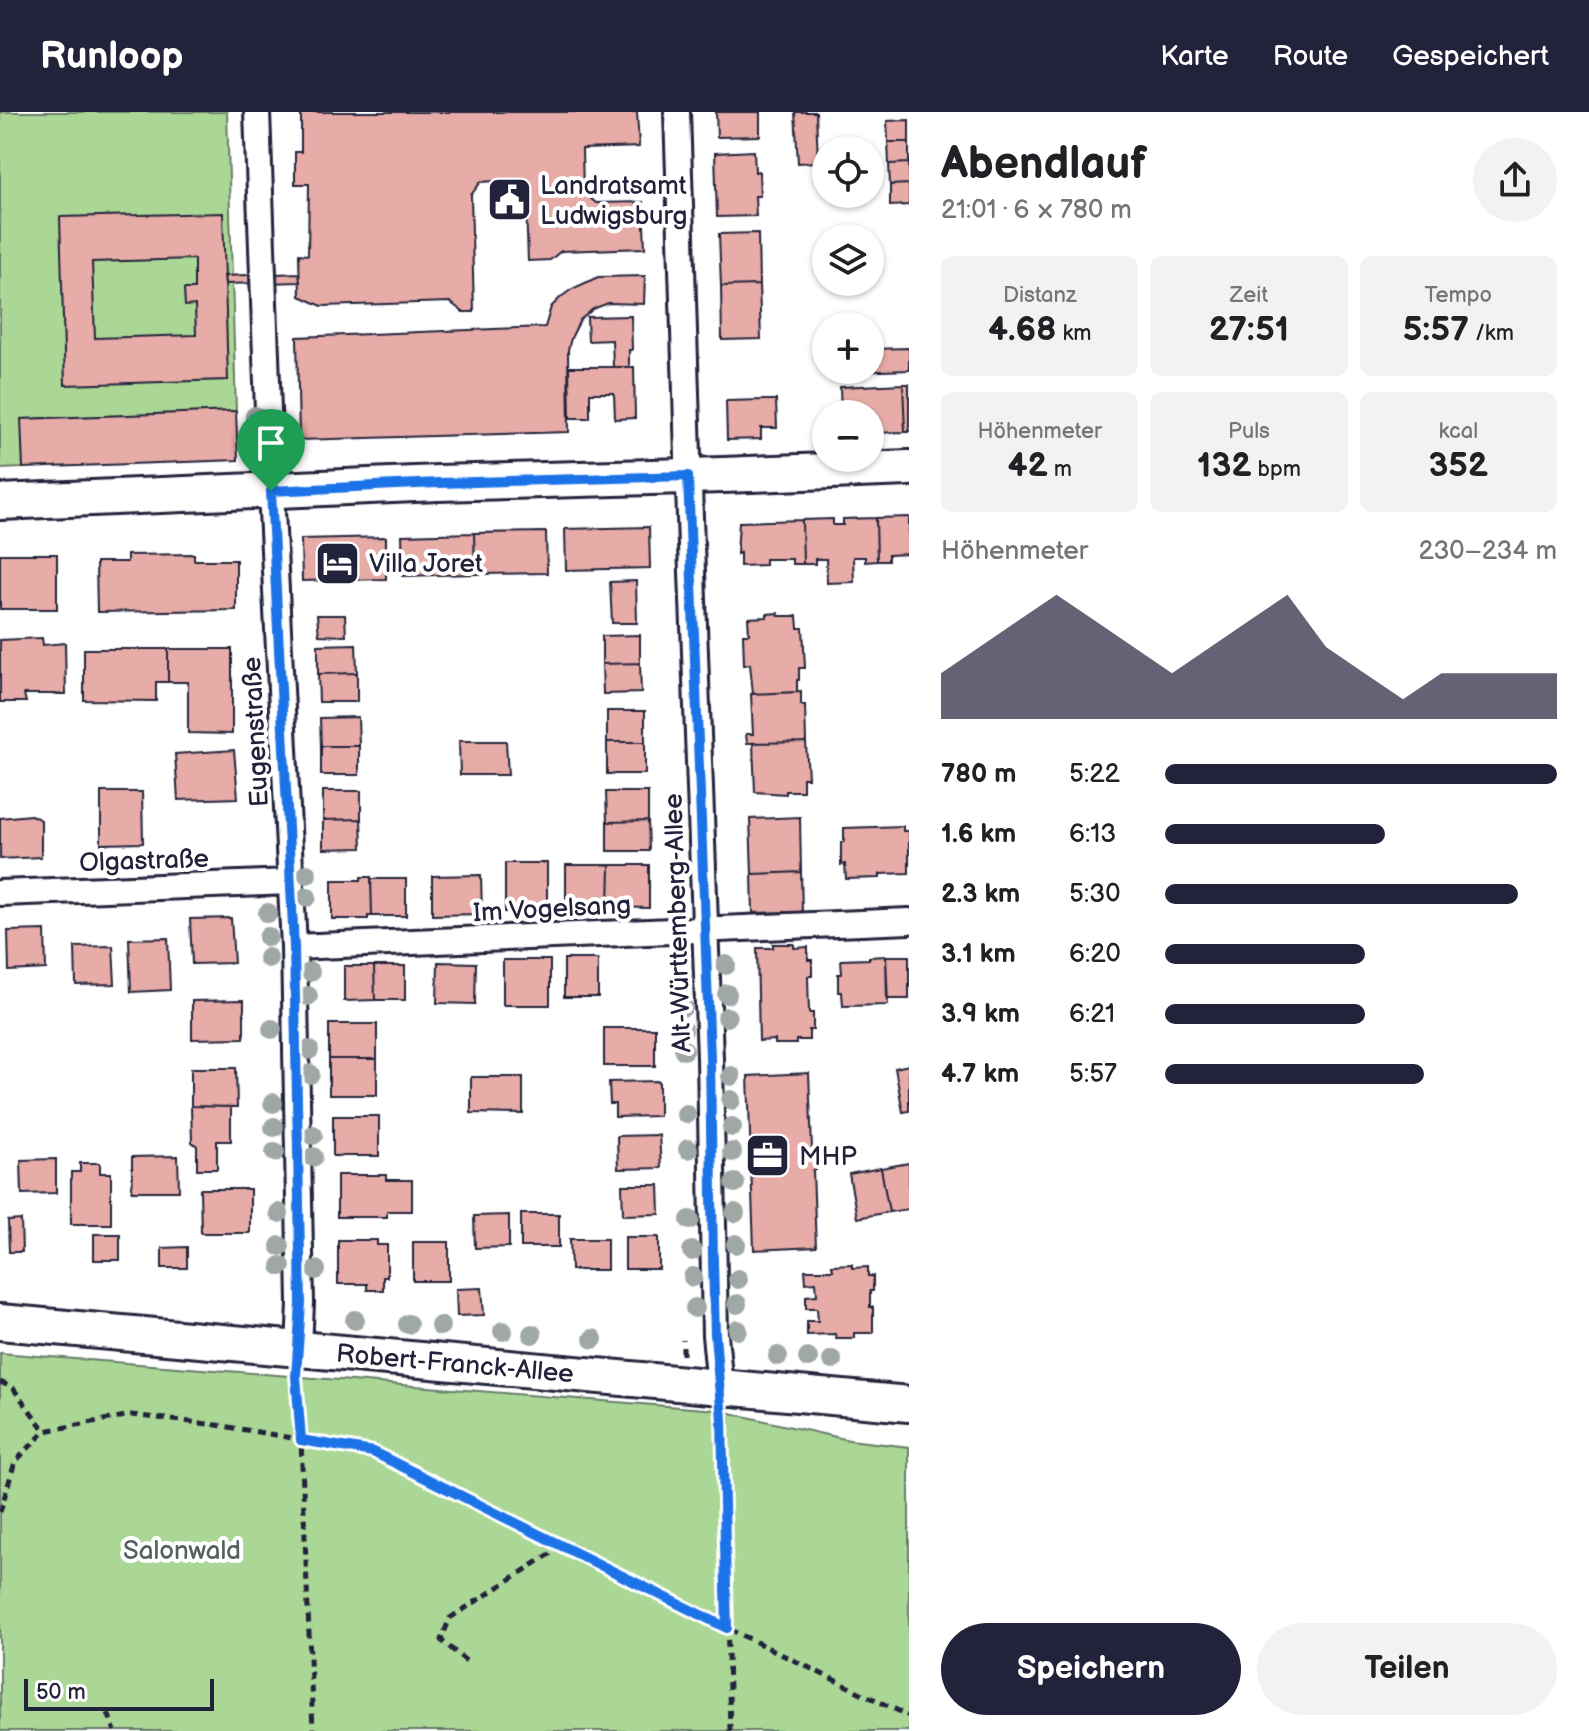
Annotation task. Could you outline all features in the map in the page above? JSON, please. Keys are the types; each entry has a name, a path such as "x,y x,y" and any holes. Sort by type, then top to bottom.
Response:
{"main road":[{"path":"0,502 438,483 909,468"},
{"name":"Robert-Franck-Allee","path":"0,1322 909,1404"}],"street":[{"name":"Eugenstraße","path":"257,112 271,491 294,947 301,1303 299,1349"},
{"name":"Alt-Württemberg-Allee","path":"677,112 706,929 715,1335 720,1386"},
{"name":"Olgastraße","path":"0,893 290,882"},
{"name":"Im Vogelsang","path":"294,947 909,921"}],"path":[{"path":"299,1349 296,1376 313,1731"},
{"path":"0,1382 13,1388 45,1431"},
{"path":"720,1386 730,1731"},
{"path":"0,1512 15,1462 45,1431 131,1415 217,1425 373,1452 909,1716"},
{"path":"466,1661 441,1640 450,1618 562,1546"},
{"path":"108,1713 115,1731"}],"green space":[{"path":"0,112 227,112 236,411 22,419 23,468 0,469"},
{"name":"Salonwald","path":"0,1353 717,1410 849,1440 909,1447 909,1731 0,1731"}],"building":[{"path":"301,112 637,112 639,147 582,149 583,192 596,203 643,202 645,248 561,251 550,260 528,261 525,179 481,182 471,195 474,312 463,312 450,302 322,306 300,296 299,254 308,255 309,184 295,184 295,152 301,152"},
{"path":"716,112 760,112 760,136 717,137"},
{"path":"795,112 816,112 817,136 812,136 812,162 798,163"},
{"path":"909,120 909,142 888,142 887,121"},
{"path":"888,142 909,142 909,163 889,164"},
{"path":"754,151 760,196 755,196 756,216 717,217 715,153"},
{"path":"909,163 909,184 890,185 889,164"},
{"path":"909,184 909,205 890,206 890,185"},
{"path":"223,213 228,380 65,385 60,217","holes":["194,259 194,289 184,289 185,306 195,305 196,335 95,338 92,262"]},
{"path":"758,233 759,285 721,286 719,234"},
{"path":"299,273 300,282 225,284 224,276"},
{"name":"Landratsamt Ludwigsburg","path":"645,276 644,304 608,303 593,309 580,320 571,338 568,350 569,432 299,440 297,337 545,327 551,307 572,289 598,277"},
{"path":"759,285 761,339 722,340 721,286"},
{"path":"631,316 629,367 613,367 612,340 588,341 587,317"},
{"path":"909,348 909,370 884,371 884,349"},
{"path":"569,367 634,367 635,418 615,419 614,393 590,393 590,418 570,418"},
{"path":"903,384 909,384 909,432 905,432"},
{"path":"903,384 905,432 884,433 884,400 840,400 840,387"},
{"path":"776,400 777,428 761,428 761,439 727,440 726,401"},
{"path":"236,411 238,460 23,468 21,419"},
{"path":"909,517 909,554 888,555 888,561 877,561 876,518"},
{"path":"876,518 877,561 865,562 865,557 853,557 854,582 827,583 826,559 815,559 815,564 803,564 802,520 833,519 833,525 843,525 843,519"},
{"path":"802,520 803,564 792,564 792,559 765,559 765,565 740,566 740,553 737,554 739,522"},
{"path":"649,527 650,568 566,570 565,529"},
{"path":"546,532 547,573 475,574 474,533"},
{"path":"474,533 475,574 403,576 402,535"},
{"path":"386,537 386,579 302,581 301,539"},
{"path":"0,554 57,554 57,609 0,609"},
{"path":"194,554 194,560 236,560 236,610 97,612 96,562 127,562 127,555"},
{"path":"636,581 637,623 612,623 610,582"},
{"path":"778,613 779,616 797,616 798,628 803,628 805,668 799,668 797,692 753,694 750,664 744,665 743,634 749,634 748,618"},
{"path":"317,615 345,615 346,636 319,635"},
{"path":"640,635 640,663 602,664 602,636"},
{"path":"42,638 43,645 65,643 66,694 24,694 26,702 0,702 0,640"},
{"path":"356,644 357,673 318,674 318,645"},
{"path":"84,649 168,649 168,682 156,682 156,701 84,700"},
{"path":"168,649 232,649 232,734 188,733 188,682 168,682"},
{"path":"640,663 641,693 603,694 602,664"},
{"path":"357,673 357,702 319,702 318,674"},
{"path":"801,692 801,705 805,705 806,742 747,743 746,734 753,734 751,694"},
{"path":"607,711 645,711 645,742 607,742"},
{"path":"358,717 359,746 321,746 320,718"},
{"path":"459,741 506,741 508,775 460,775"},
{"path":"607,742 645,742 645,774 607,774"},
{"path":"806,742 808,778 803,778 803,791 786,791 786,794 755,792 753,743"},
{"path":"321,746 359,746 359,775 321,775"},
{"path":"234,750 238,798 178,800 175,754"},
{"path":"323,791 361,791 361,819 323,820"},
{"path":"101,792 142,792 143,843 101,844"},
{"path":"606,792 648,792 648,821 607,822"},
{"path":"31,815 41,820 41,857 0,859 0,818"},
{"path":"800,817 801,872 752,874 750,819"},
{"path":"361,819 362,848 323,849 323,820"},
{"path":"648,821 649,851 607,851 607,822"},
{"path":"903,826 903,831 909,831 909,873 846,879 845,864 841,865 844,828"},
{"path":"505,863 547,863 547,912 505,912"},
{"path":"566,865 610,865 609,907 566,908"},
{"path":"610,865 649,865 649,908 609,907"},
{"path":"801,872 802,912 753,913 752,874"},
{"path":"481,875 482,914 432,915 432,876"},
{"path":"361,877 371,877 372,916 368,919 332,919 332,880 361,880"},
{"path":"371,879 406,879 406,916 372,916"},
{"path":"231,918 234,963 192,964 190,919"},
{"path":"45,930 46,969 9,971 8,931"},
{"path":"168,938 170,990 131,992 129,939"},
{"path":"773,944 808,947 808,960 812,960 812,976 808,976 809,1013 813,1013 813,1030 809,1030 809,1040 796,1040 796,1044 759,1041 757,948 773,948"},
{"path":"113,946 115,984 76,985 75,947"},
{"path":"886,956 888,1005 843,1006 842,992 838,992 841,960"},
{"path":"886,956 909,956 909,999 887,999"},
{"path":"564,959 598,959 598,997 564,997"},
{"path":"503,960 550,960 550,1005 503,1005"},
{"path":"438,962 476,963 475,1004 437,1003"},
{"path":"344,966 374,966 375,1000 344,1001"},
{"path":"374,966 405,966 405,1000 375,1000"},
{"path":"244,1000 244,1038 192,1039 192,1001"},
{"path":"329,1024 377,1024 377,1059 329,1059"},
{"path":"604,1028 655,1028 655,1066 604,1066"},
{"path":"329,1059 377,1059 377,1095 329,1095"},
{"path":"909,1065 909,1111 903,1112 895,1068"},
{"path":"191,1068 236,1068 237,1107 191,1106"},
{"path":"809,1073 812,1149 816,1149 816,1170 813,1171 816,1247 754,1250 748,1076"},
{"path":"471,1077 523,1077 523,1114 471,1113"},
{"path":"659,1081 659,1116 615,1117 615,1104 610,1104 609,1082"},
{"path":"191,1106 231,1107 231,1141 217,1141 217,1169 197,1169 197,1146 192,1142"},
{"path":"333,1116 379,1116 379,1156 333,1156"},
{"path":"659,1135 661,1168 618,1169 617,1136"},
{"path":"178,1156 179,1191 132,1191 132,1157"},
{"path":"56,1159 56,1193 22,1194 21,1160"},
{"path":"80,1163 100,1163 100,1173 111,1173 111,1224 71,1224 71,1172 80,1172"},
{"path":"909,1163 909,1209 889,1212 881,1168"},
{"path":"881,1168 889,1212 857,1218 849,1174"},
{"path":"337,1175 386,1175 386,1180 412,1180 412,1211 387,1211 387,1217 337,1217"},
{"path":"622,1185 659,1185 660,1214 623,1215"},
{"path":"200,1189 250,1189 250,1233 201,1233"},
{"path":"521,1214 559,1214 559,1247 521,1247"},
{"path":"509,1215 509,1247 475,1248 474,1216"},
{"path":"21,1220 22,1252 9,1252 8,1221"},
{"path":"94,1234 120,1234 120,1260 94,1260"},
{"path":"625,1237 659,1237 659,1269 625,1269"},
{"path":"570,1239 607,1239 607,1270 571,1270"},
{"path":"338,1240 377,1240 377,1245 387,1245 387,1277 383,1277 383,1290 367,1290 367,1284 338,1284"},
{"path":"413,1242 449,1242 449,1281 413,1281"},
{"path":"187,1247 187,1268 162,1268 162,1248"},
{"path":"852,1264 852,1268 868,1267 868,1276 873,1276 870,1307 873,1307 873,1333 854,1333 854,1338 836,1338 835,1334 807,1335 807,1321 818,1321 817,1308 806,1308 806,1296 817,1295 816,1282 806,1283 805,1270 833,1270 832,1265"},
{"path":"482,1288 484,1315 457,1316 456,1289"}],"place":[{"name":"Landratsamt Ludwigsburg","path":"509,200"},
{"name":"Villa Joret","path":"338,563"},
{"name":"MHP","path":"768,1156"}],"route":[{"path":"688,476 727,1628 373,1452 301,1440 296,1376 301,1303 294,947 271,491 688,476"}]}
